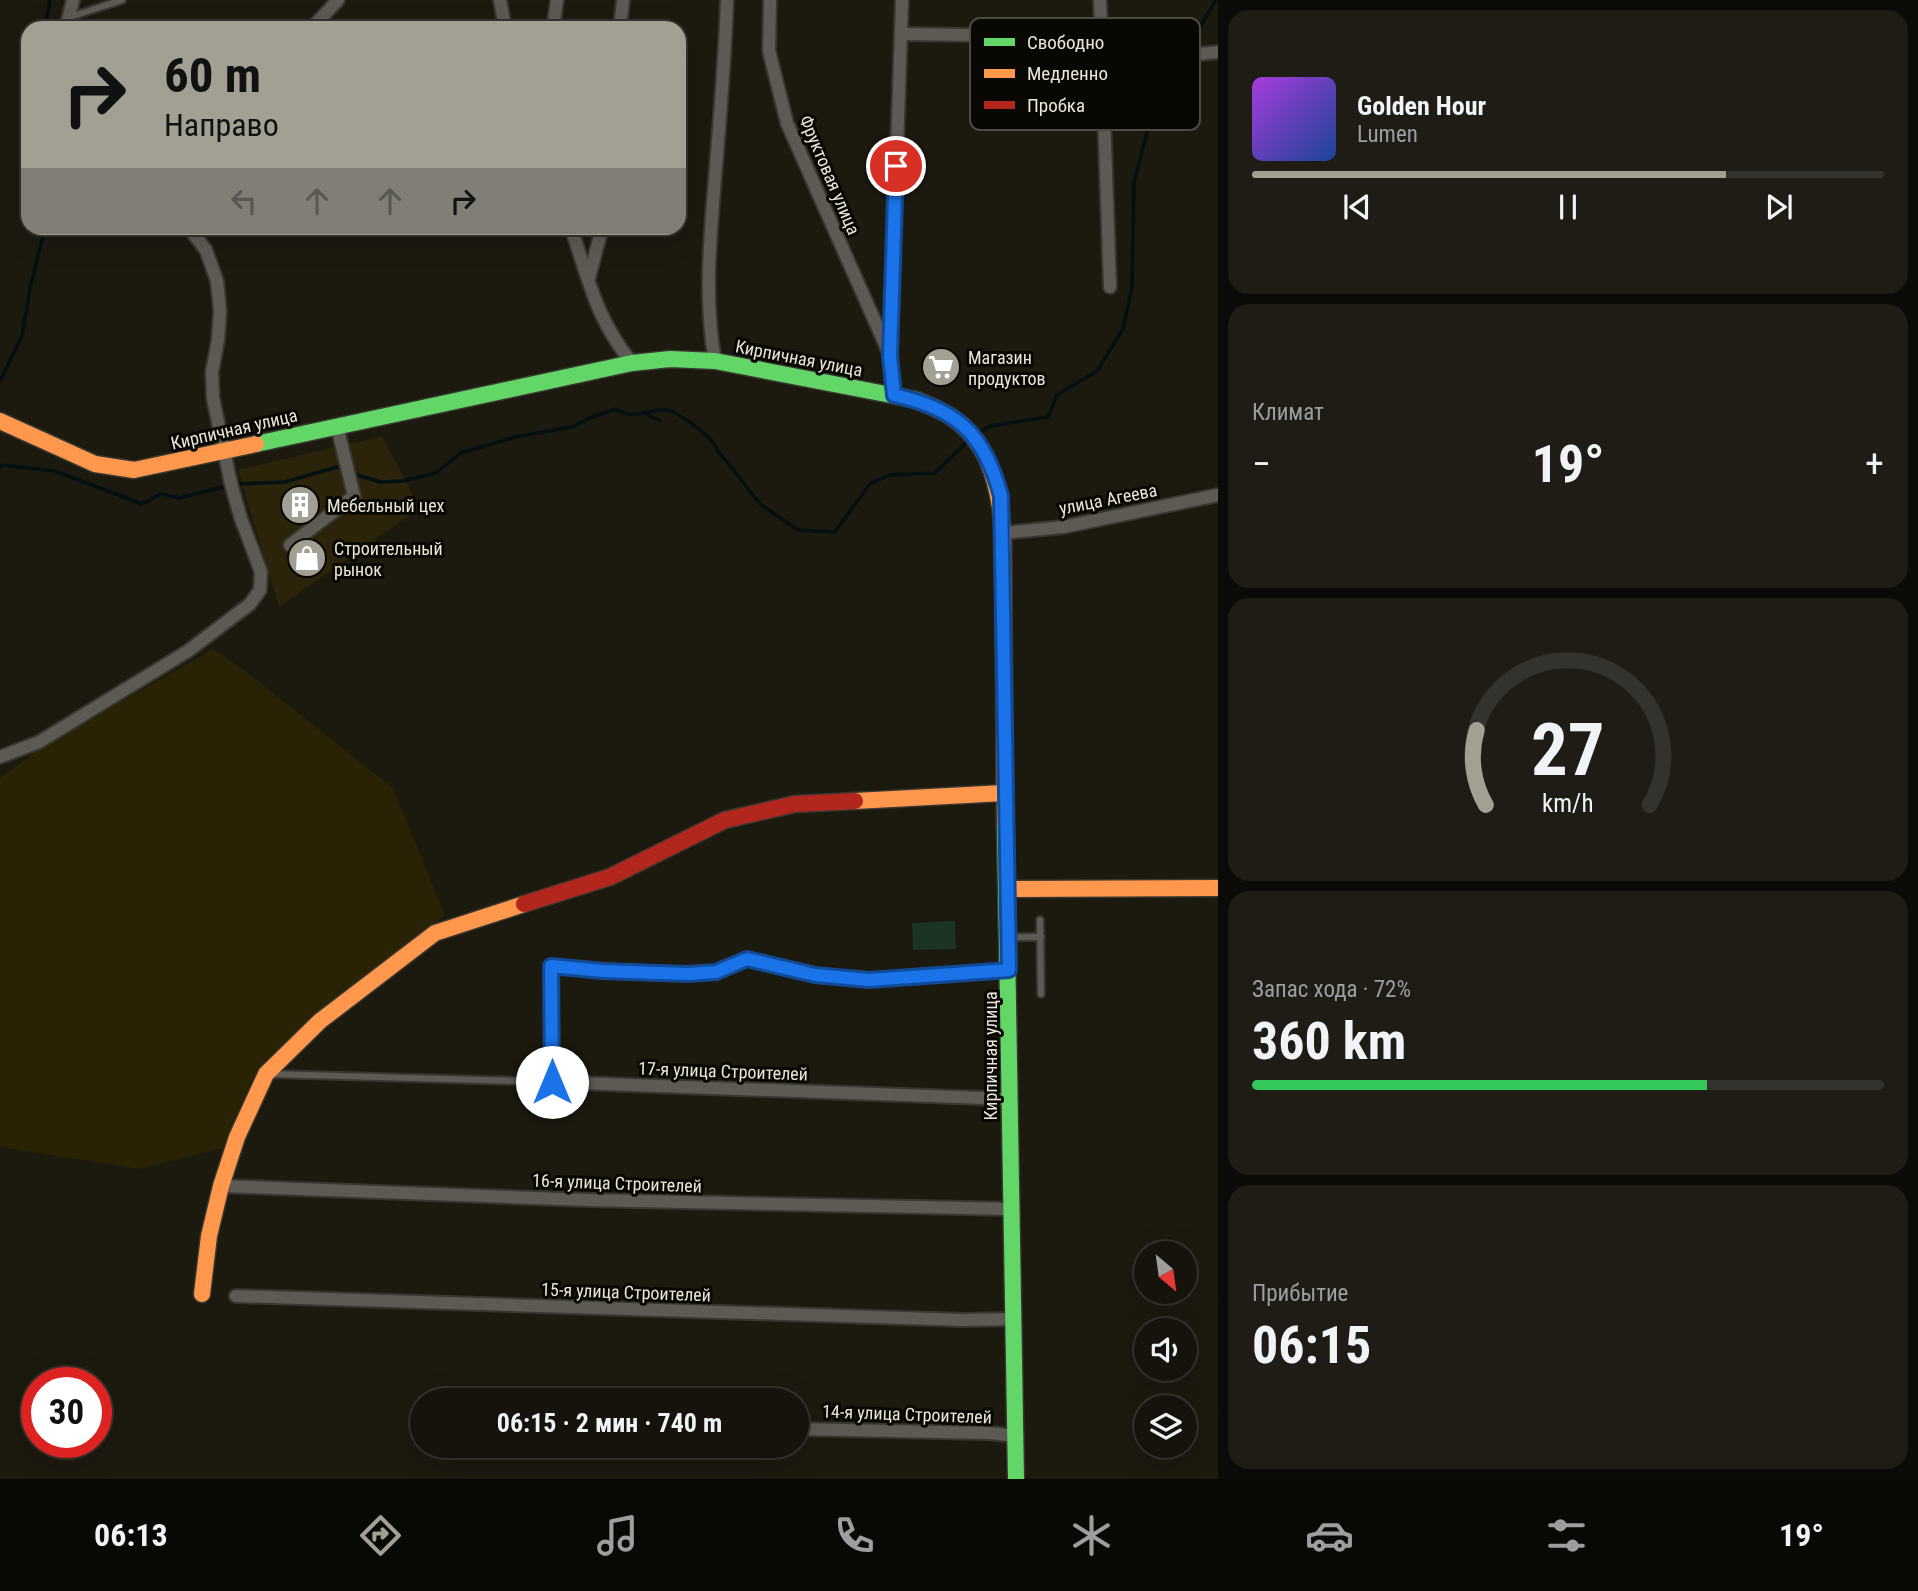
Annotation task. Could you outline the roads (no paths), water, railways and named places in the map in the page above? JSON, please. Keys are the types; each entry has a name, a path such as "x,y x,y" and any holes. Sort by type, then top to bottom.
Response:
{"main road":[{"name":"Кирпичная улица","path":"0,421 79,457 112,468 134,470 632,363 670,359 715,360 894,395 939,408 974,436 994,470 1001,496 1003,533 1004,793 1016,1479"},
{"path":"202,1294 209,1236 221,1185 237,1138 266,1074 320,1021 435,933 610,877 725,820 795,804 1004,793"},
{"path":"1007,889 1218,888"}],"street":[{"path":"68,21 73,0"},
{"path":"318,21 338,0"},
{"path":"500,0 504,21"},
{"path":"554,21 557,0"},
{"path":"620,21 622,0"},
{"path":"715,360 709,326 709,255 725,59 727,0"},
{"name":"Фруктовая улица","path":"770,0 769,51 787,123 890,356"},
{"path":"894,395 890,356 902,0"},
{"path":"1100,0 1100,18"},
{"path":"902,34 970,37"},
{"path":"1200,54 1218,52"},
{"path":"1104,130 1110,287"},
{"path":"0,757 39,743 188,651 257,598 262,582 261,572 241,519 213,398 212,372 220,311 217,281 206,250 194,235"},
{"path":"574,235 600,314 614,341 632,363"},
{"path":"589,278 600,235"},
{"path":"290,545 354,496 337,426"},
{"name":"улица Агеева","path":"1003,533 1063,527 1218,495"},
{"path":"552,1082 551,966 675,974 716,972 747,959 815,975 869,980 1009,970"},
{"name":"17-я улица Строителей","path":"552,1082 1009,1099"},
{"name":"16-я улица Строителей","path":"221,1185 588,1200 1013,1209"},
{"name":"15-я улица Строителей","path":"236,1296 963,1320 1015,1319"},
{"name":"14-я улица Строителей","path":"809,1429 989,1433 1016,1436"}],"lane":[{"path":"72,21 122,0"},
{"path":"1040,920 1041,994"},
{"path":"1008,937 1041,937"},
{"path":"266,1074 552,1082"}],"waterway":[{"path":"46,21 50,0"},
{"path":"1200,27 1216,0"},
{"path":"977,434 990,426 1048,417 1057,395 1097,371 1123,329 1132,287 1134,183 1148,130"},
{"path":"0,381 22,336 43,235"},
{"path":"353,474 381,482 402,481 436,473 461,453 515,437 572,427 616,409 631,414 660,410 684,418 708,437 760,504 798,530 835,532 870,484 889,475 935,473 968,441"},
{"path":"646,414 660,421"},
{"path":"0,468 2,465 55,471 142,504 161,494 179,498 227,486"},
{"path":"235,484 285,482 337,467 343,469"}],"place":[{"name":"Магазин продуктов","path":"941,367"},
{"name":"Мебельный цех","path":"300,505"},
{"name":"Строительный рынок","path":"307,558"}]}
